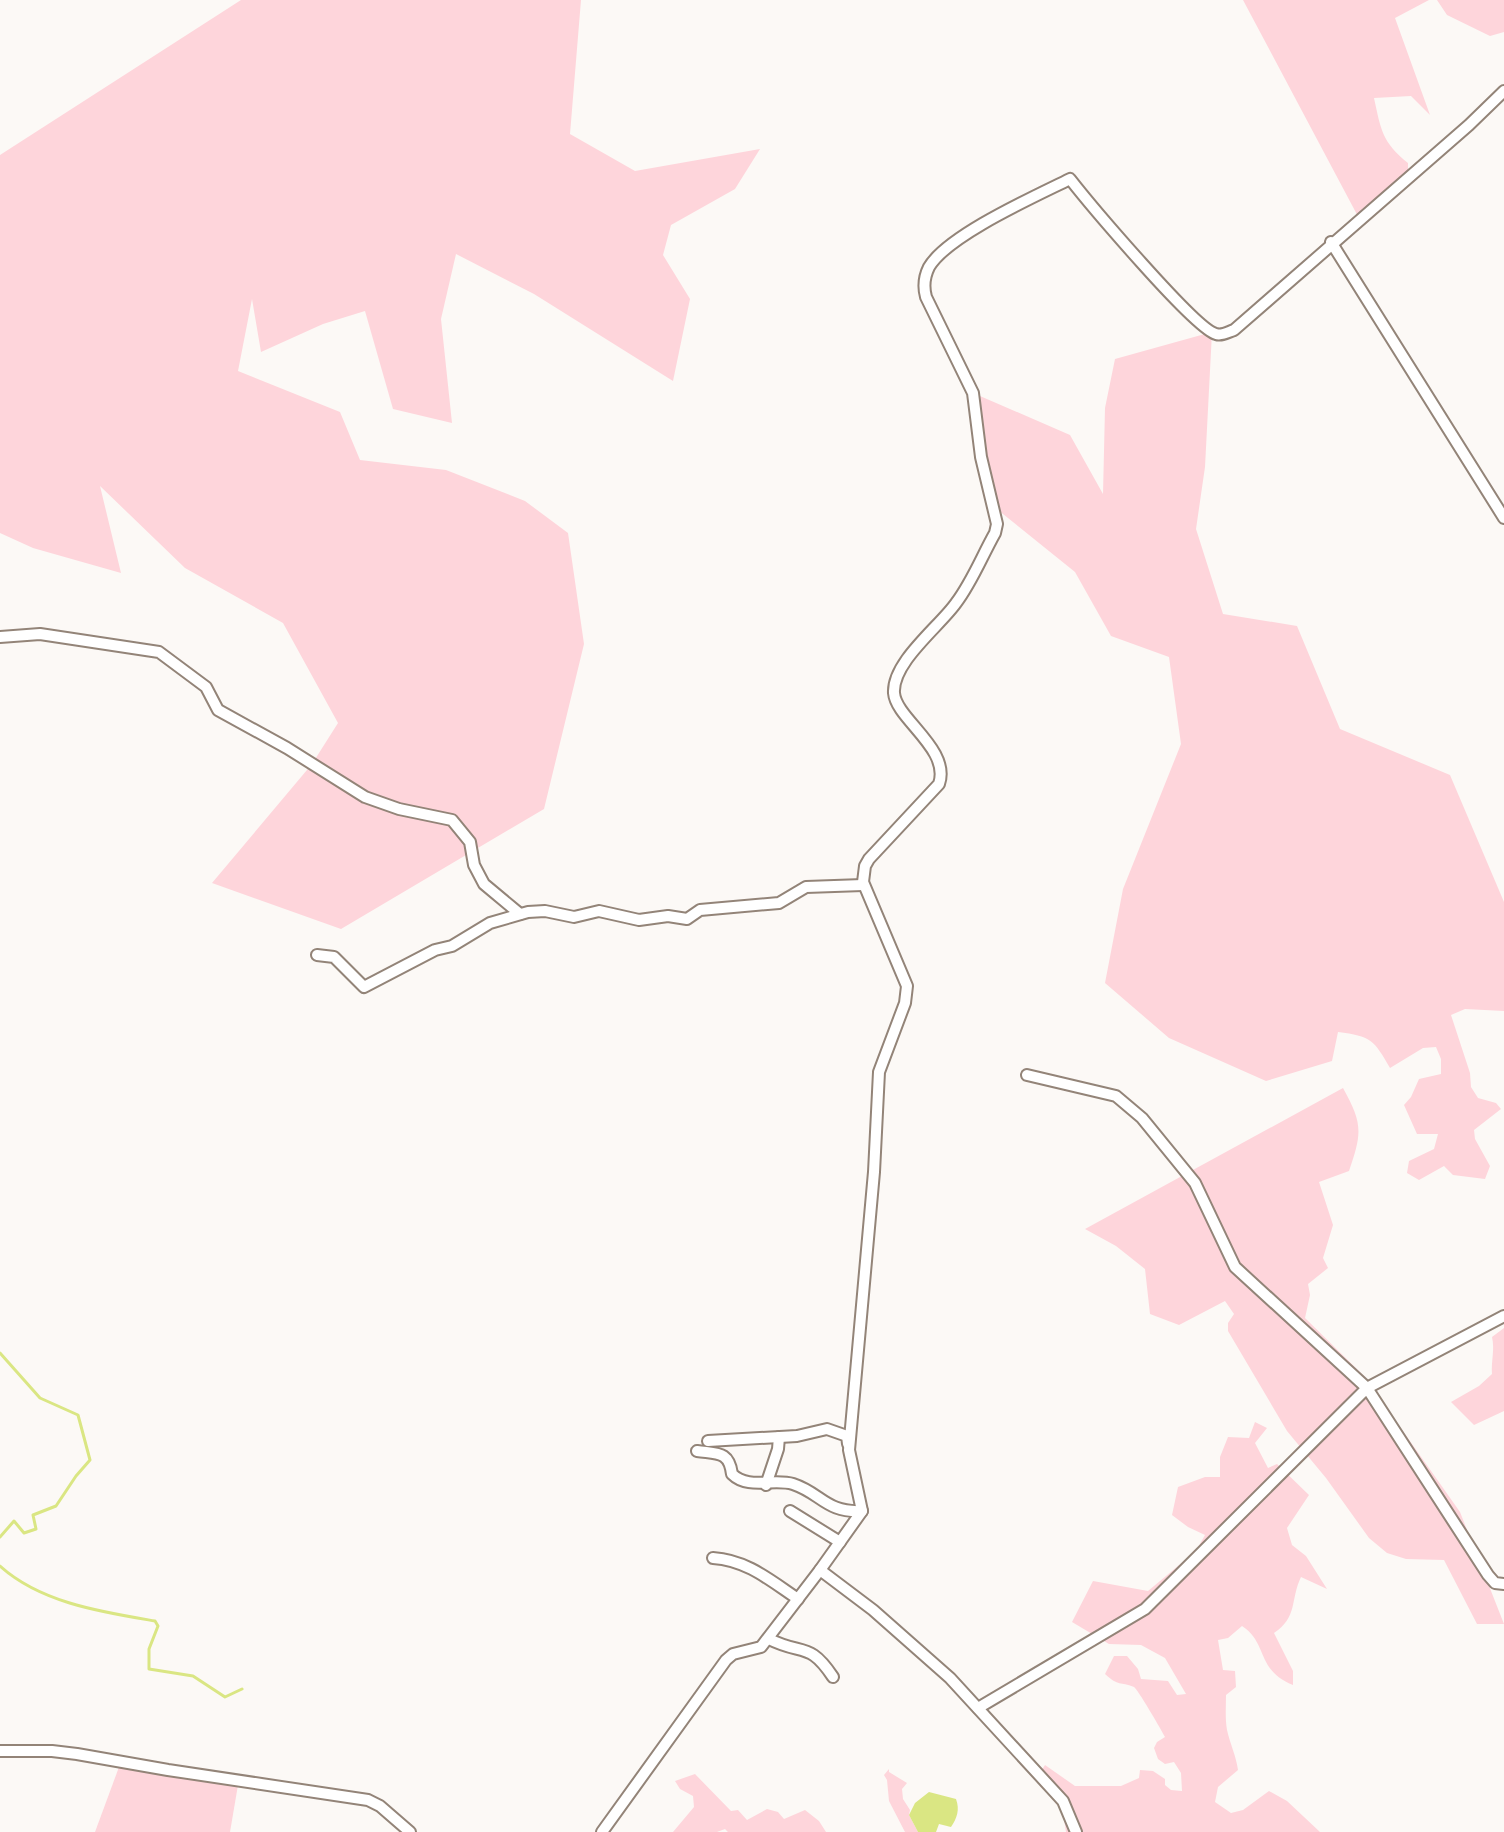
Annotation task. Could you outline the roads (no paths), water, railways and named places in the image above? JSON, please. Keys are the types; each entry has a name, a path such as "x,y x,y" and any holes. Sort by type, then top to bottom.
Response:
{"street":[{"path":"849,1450 874,1172 879,1072 905,1003 907,986 863,885 863,870 869,859 935,789 941,778 927,741 895,698 896,680 927,633 960,597 997,524 981,457 973,393 926,297 924,284 929,266 992,218 1070,179 1177,301 1208,329 1220,335 1234,330 1504,91"},
{"path":"1331,242 1504,518"},
{"path":"0,637 40,634 159,652 206,687 218,710 287,748 365,797 399,809 452,820 470,842 474,865 484,884 520,914"},
{"path":"317,955 334,957 364,987 435,950 452,946 490,923 520,914 545,911 574,917 599,911 639,920 668,916 687,919 700,910 779,903 806,887 863,885"},
{"path":"1027,1075 1116,1096 1128,1104 1195,1183 1235,1267 1367,1388 1488,1575 1495,1583 1504,1584"},
{"path":"978,1708 1145,1609 1367,1388 1504,1316"},
{"path":"602,1832 726,1660 733,1654 761,1647 769,1639 862,1511 847,1436 827,1429 797,1436 708,1441"},
{"path":"766,1485 779,1437"},
{"path":"697,1451 727,1457 736,1479 766,1485 789,1483 838,1510 862,1511"},
{"path":"790,1511 840,1542"},
{"path":"713,1558 747,1565 798,1599"},
{"path":"820,1570 873,1610 940,1669 1063,1801 1076,1832"},
{"path":"769,1639 816,1654 833,1677"},
{"path":"0,1751 46,1750 77,1754 368,1800 380,1806 410,1832"}],"waterway":[{"path":"0,1353 40,1398 78,1415 90,1460 56,1506 33,1515 36,1529 24,1533 14,1521 0,1537"},
{"path":"0,1566 16,1579 53,1597 93,1609 155,1621 158,1626 149,1649 149,1669 193,1676 225,1697 242,1689"}]}
